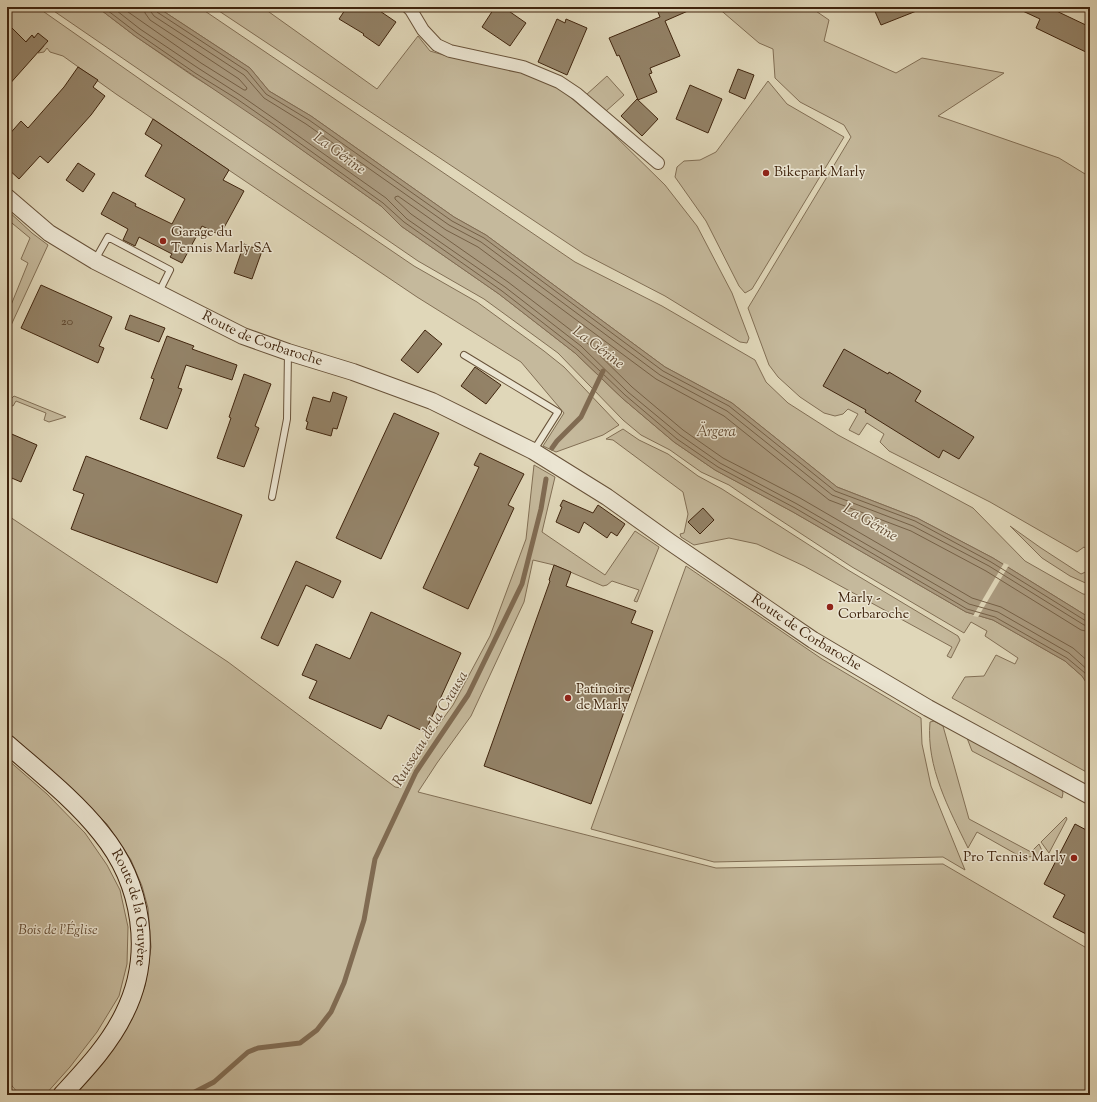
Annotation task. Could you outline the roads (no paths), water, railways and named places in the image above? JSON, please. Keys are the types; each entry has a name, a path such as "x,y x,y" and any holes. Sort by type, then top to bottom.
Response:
{"main road":[{"name":"Route de la Gruyère","path":"7,744 65,795 102,833 126,871 134,893 140,920 141,944 139,965 135,987 124,1015 90,1064 62,1095"}],"street":[{"path":"408,7 423,30 437,45 450,51 523,67 559,82 576,94 658,163"},
{"name":"Route de Corbaroche","path":"7,197 48,233 95,261 243,336 288,352 353,372 432,401 533,451 607,496 670,542 813,640 928,708 1090,796"}],"lane":[{"path":"95,261 108,237 170,270 158,294"},
{"path":"272,497 287,419 288,352"},
{"path":"464,355 558,412 533,451"}],"water":[{"name":"Ärgera","path":"97,7 157,7 250,68 269,91 311,116 454,217 486,235 665,367 732,403 837,487 917,518 993,558 1090,618 1090,688 1082,676 1065,661 993,620 966,612 793,512 715,470 674,442 622,398 575,353 499,294 401,226 381,206 271,128 135,36"}],"waterway":[{"name":"Ruisseau de la Crausa","path":"552,448 581,417 603,371"},
{"name":"Ruisseau de la Crausa","path":"189,1095 214,1082 248,1052 258,1048 300,1043 317,1030 331,1012 344,983 364,920 375,859 416,772 468,695 522,584 541,509 546,479"}],"place":[{"name":"Bikepark Marly","path":"766,173"},
{"name":"Garage du Tennis Marly SA","path":"163,241"},
{"name":"Marly - Corbaroche","path":"830,607"},
{"name":"Patinoire de Marly","path":"568,698"},
{"name":"Pro Tennis Marly","path":"1074,858"}],"water label":[{"name":"La Gérine","path":"339,154"},
{"name":"La Gérine","path":"598,348"},
{"name":"La Gérine","path":"870,523"}],"park label":[{"name":"Bois de l'Église","path":"58,931"}]}
